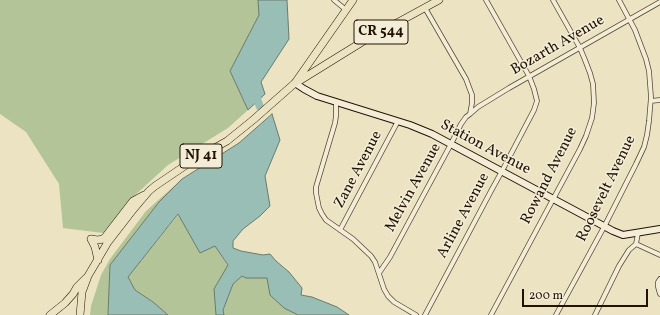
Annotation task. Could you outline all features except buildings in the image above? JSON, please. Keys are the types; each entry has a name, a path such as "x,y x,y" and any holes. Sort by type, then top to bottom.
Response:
{"main road":[{"name":"NJ 41","path":"80,315 82,292 88,276 108,242 132,211 155,186 195,159 227,141 296,83 353,0"},
{"name":"CR 544","path":"296,83 362,42 439,0"},
{"path":"312,59 312,62 315,65 325,65"},
{"path":"98,260 95,247 91,239 103,239 133,201 149,192"},
{"path":"50,315 65,303 77,287 88,276"}],"street":[{"path":"334,0 346,10"},
{"name":"Arline Avenue","path":"425,315 490,191 502,172 537,101 529,76 486,0"},
{"name":"Rowand Avenue","path":"491,315 580,149 592,118 594,103 592,84 585,60 580,48 553,0"},
{"name":"Roosevelt Avenue","path":"556,315 604,227 636,164 644,147 650,121 650,77 647,65 630,19 619,0"},
{"name":"Bozarth Avenue","path":"470,114 529,76 660,2"},
{"path":"425,8 470,88 472,103 470,114"},
{"name":"Station Avenue","path":"296,83 317,96 398,121 432,134 613,231 623,235 660,229"},
{"path":"651,101 660,100"},
{"path":"336,102 335,123 316,187 319,208 326,220 354,239 371,256 375,262 384,289 388,296 394,302 416,315"},
{"name":"Melvin Avenue","path":"379,273 390,257 461,124 470,114"},
{"name":"Zane Avenue","path":"340,230 398,121"},
{"path":"595,315 628,250 636,244 638,233"},
{"path":"636,244 660,255"},
{"path":"660,279 658,282 660,294"}],"green space":[{"path":"0,0 258,0 259,15 230,71 248,110 228,128 168,165 132,198 103,233 63,228 59,184 26,132 0,114"},
{"path":"182,179 159,202 110,265 108,315 90,315 91,306 101,275 110,259 146,211"},
{"path":"179,214 200,253 215,246 228,266 214,289 216,315 168,315 153,302 135,290 128,277"},
{"path":"242,275 246,278 267,277 304,315 224,315 223,310 233,284"}],"water":[{"path":"258,0 287,0 289,39 261,82 265,94 248,110 230,71 259,15"},
{"path":"272,114 280,140 265,176 270,206 243,229 233,241 233,248 263,255 270,254 289,272 302,288 301,295 312,297 337,307 349,315 298,315 284,308 270,295 267,278 246,278 242,276 233,284 223,310 224,315 216,315 214,289 228,265 215,246 200,253 178,214 128,277 135,290 153,302 168,315 108,315 110,265 159,202 182,179 239,143"}],"waterway":[{"path":"254,90 260,107"}]}
